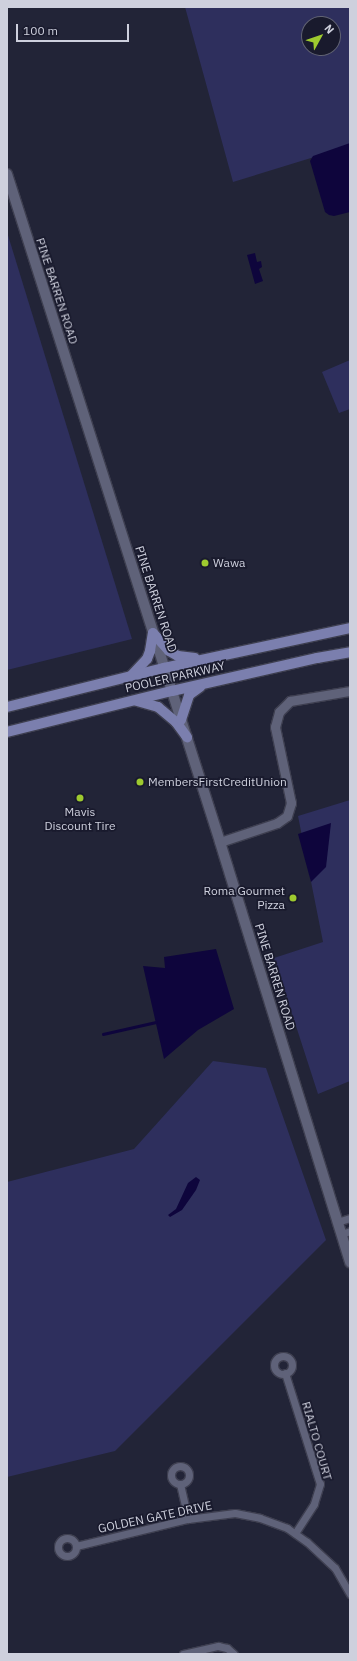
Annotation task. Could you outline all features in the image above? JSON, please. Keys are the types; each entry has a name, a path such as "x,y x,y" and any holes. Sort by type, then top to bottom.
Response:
{"main road":[{"name":"PINE BARREN ROAD","path":"7,174 187,737 337,1222 346,1232 350,1262"},
{"name":"POOLER PARKWAY","path":"7,707 201,659 350,628"},
{"path":"153,633 169,651 178,656 201,659"},
{"path":"131,676 147,659 153,633"},
{"name":"POOLER PARKWAY","path":"7,732 206,683 350,652"},
{"path":"181,720 189,695 194,689 206,683"},
{"path":"133,701 148,703 158,707 176,722 187,737"}],"street":[{"path":"220,842 277,823 287,816 292,803 275,727 279,712 290,701 350,691"},
{"path":"337,1222 350,1218"},
{"name":"RIALTO COURT","path":"285,1373 320,1484 314,1504 295,1533"},
{"path":"180,1484 188,1519"},
{"name":"GOLDEN GATE DRIVE","path":"76,1546 188,1519 209,1515 235,1513 260,1518 287,1528 295,1533 335,1568 350,1594"},
{"path":"183,1654 218,1646 227,1648 234,1654"}],"shaded area":[{"path":"185,7 350,7 350,146 233,182"},
{"path":"350,143 350,212 334,216 329,215 325,212 310,161 313,156"},
{"path":"7,232 132,639 7,670"},
{"path":"255,253 257,262 261,261 262,267 259,269 263,281 255,284 247,255"},
{"path":"350,360 350,409 339,413 322,372"},
{"path":"350,800 350,1081 318,1094 274,958 323,942 298,816"},
{"path":"331,823 326,867 311,882 298,834"},
{"path":"216,949 234,1009 198,1030 164,1059 143,966 165,968 164,957"},
{"path":"213,1061 266,1068 326,1240 115,1451 7,1477 7,1182 134,1149"},
{"path":"196,1177 200,1180 196,1190 182,1210 170,1217 168,1215 176,1209 188,1183"}],"waterway":[{"path":"103,1034 156,1022"}],"place":[{"name":"Wawa","path":"205,563"},
{"name":"MembersFirstCreditUnion","path":"140,782"},
{"name":"Mavis Discount Tire","path":"80,798"},
{"name":"Roma Gourmet Pizza","path":"293,898"}]}
